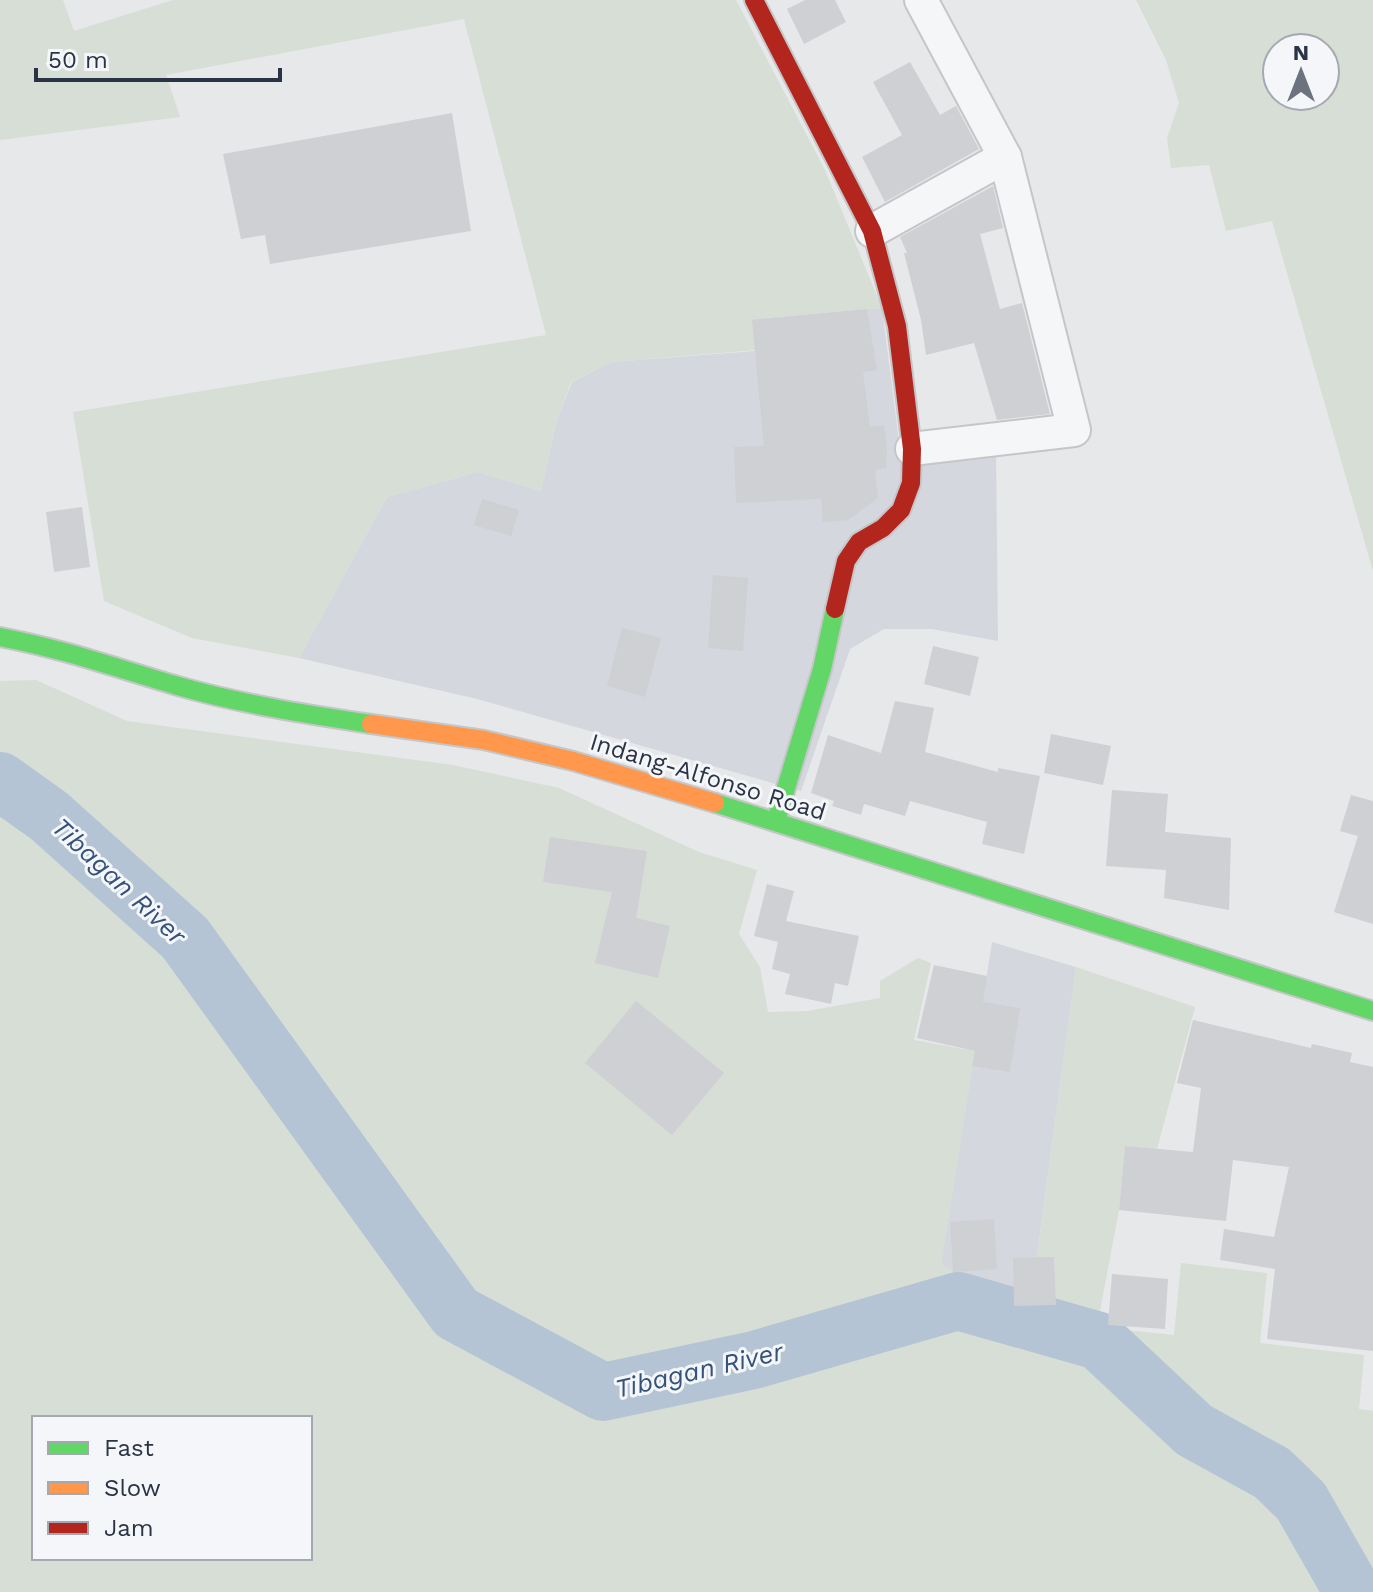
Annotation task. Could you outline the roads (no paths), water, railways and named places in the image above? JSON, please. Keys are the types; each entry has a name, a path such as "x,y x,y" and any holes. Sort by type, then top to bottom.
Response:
{"main road":[{"path":"754,0 872,231 897,326 912,449 911,483 901,510 883,528 859,542 846,561 822,669 776,821"},
{"name":"Indang-Alfonso Road","path":"6,637 61,648 178,686 262,707 529,750 776,821 1373,1011"}],"street":[{"path":"912,449 1074,430 1005,157 921,0"},
{"path":"872,231 1005,157"}],"waterway":[{"name":"Tibagan River","path":"0,781 49,816 185,938 456,1313 603,1392 754,1360 958,1301 1099,1341 1194,1430 1272,1473 1301,1501 1353,1592"}]}
